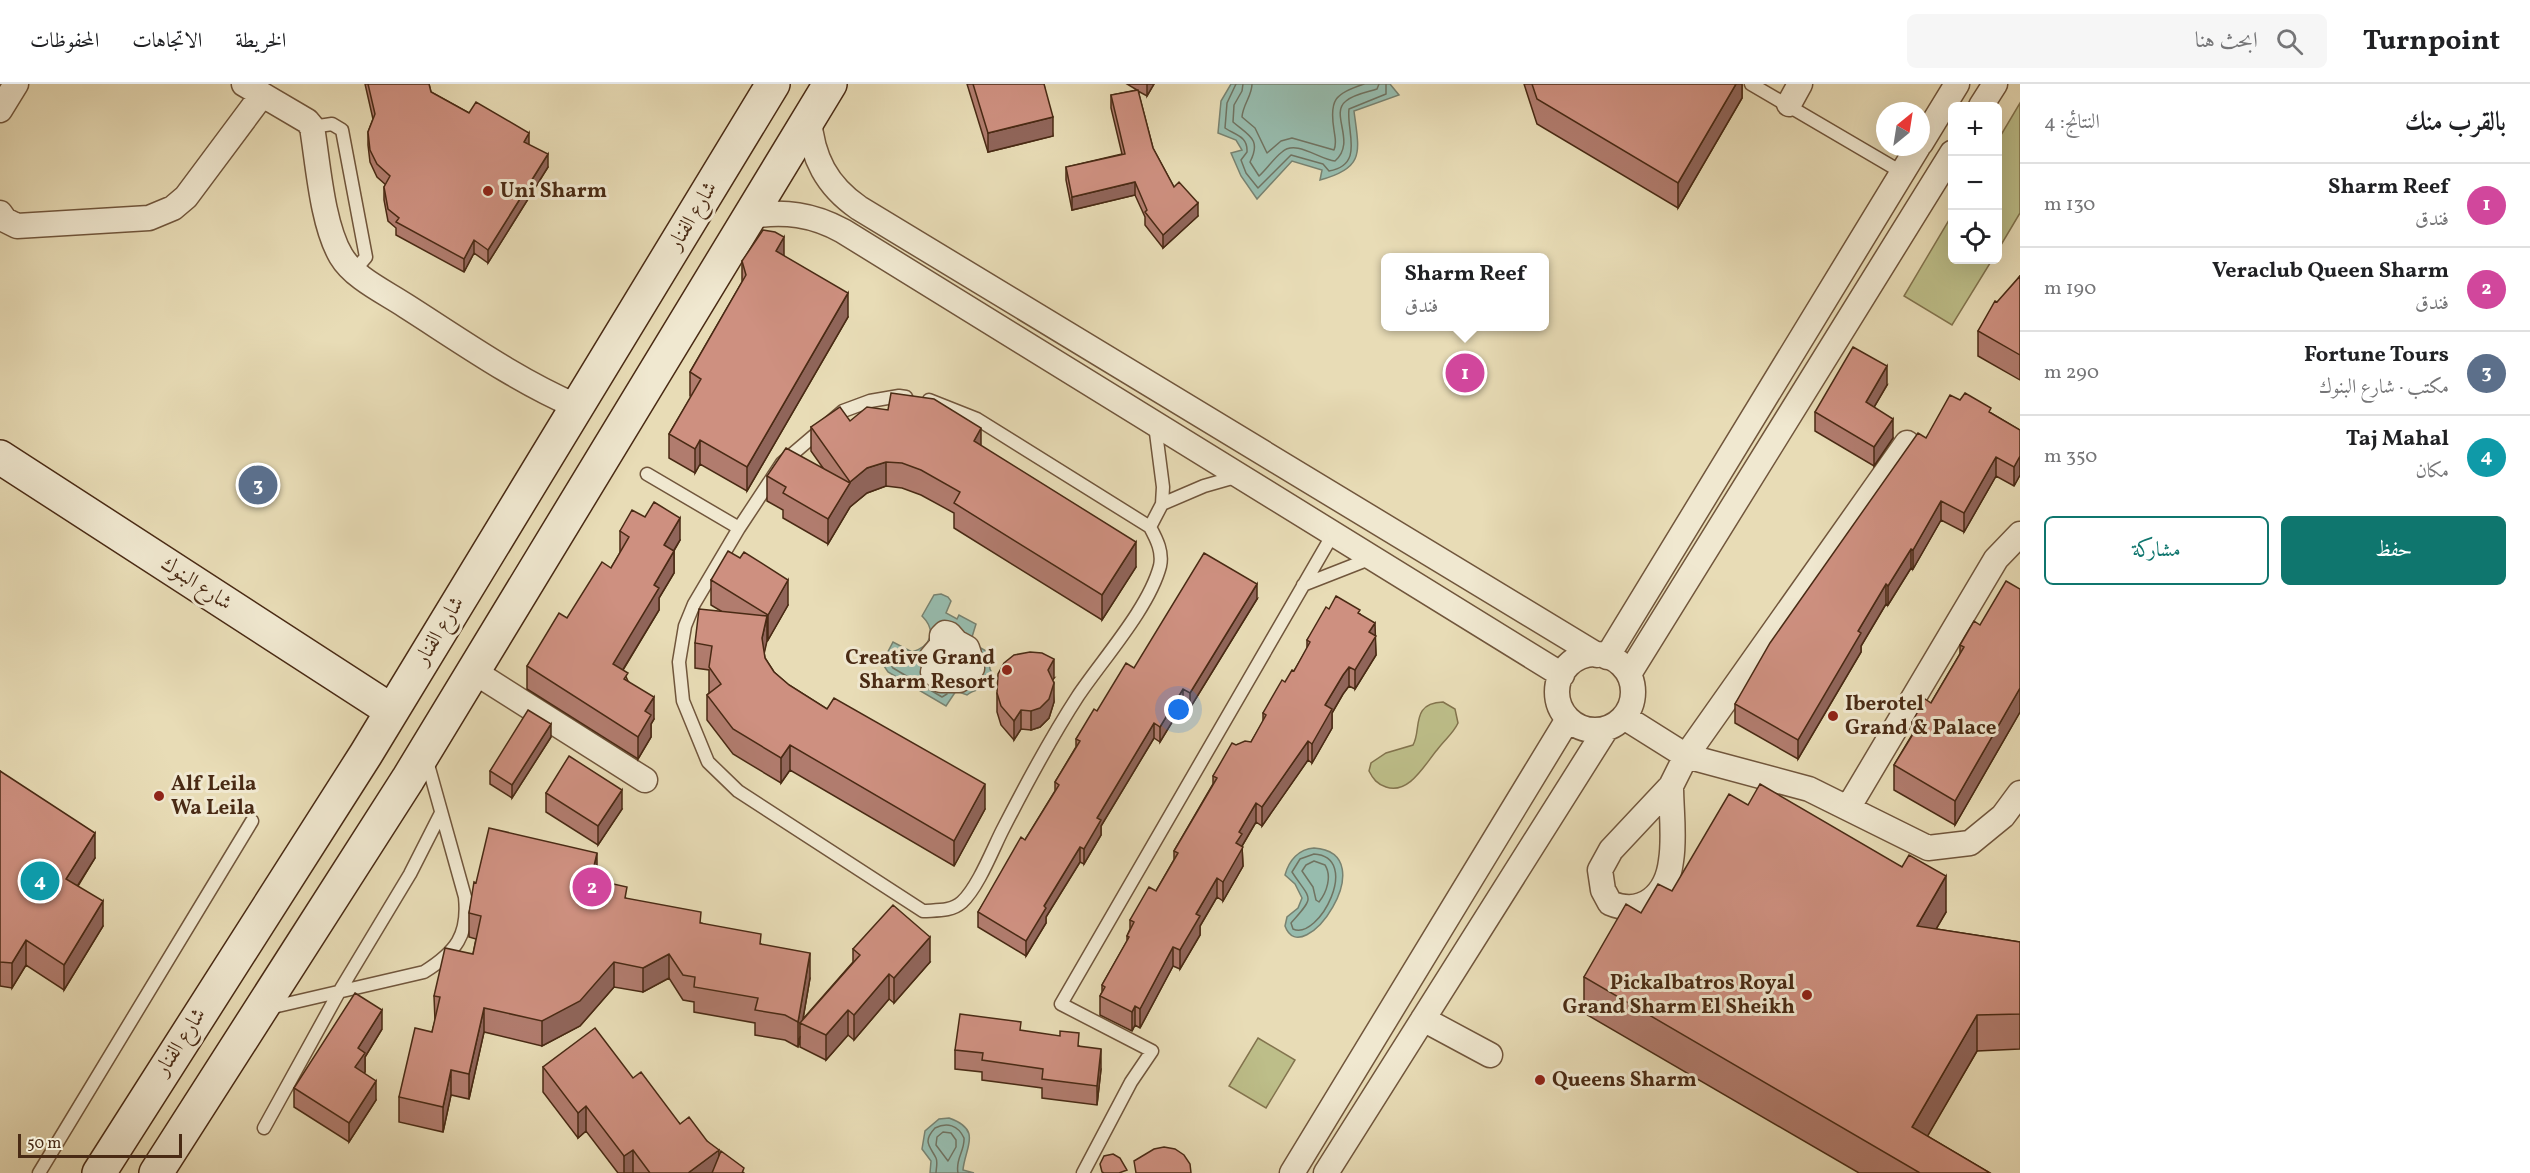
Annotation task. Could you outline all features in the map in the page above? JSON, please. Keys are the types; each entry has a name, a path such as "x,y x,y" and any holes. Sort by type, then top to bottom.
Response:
{"main road":[{"name":"شارع الفنار","path":"99,1173 392,711 773,84"},
{"path":"156,1173 426,749 830,84"},
{"name":"شارع البنوك","path":"0,457 392,711"},
{"path":"115,1145 123,1163 137,1173"}],"street":[{"path":"0,110 16,84"},
{"path":"1930,128 1957,84"},
{"path":"1984,102 1995,84"},
{"path":"2,220 17,226 149,218 172,208 186,197 253,90 307,121 312,127 326,214 340,254 354,271 478,352 552,395 576,406"},
{"path":"809,118 813,150 819,164 836,190 859,208 1623,667 1629,674 1633,691 1632,700 1423,1018 1326,1173"},
{"path":"1913,156 1602,656 1577,660 1562,675 1558,693 1563,711 1568,718 1584,728 1615,723 1686,756 1809,789 1929,848 1970,843 2004,816 2020,793"},
{"path":"1629,674 1951,156"},
{"path":"750,216 792,213 826,222 1562,675"},
{"path":"1671,786 1671,862 1662,886 1651,901 1637,908 1623,909 1610,903 1603,890 1600,870 1611,850 1671,786 1686,756 1907,443"},
{"path":"1848,808 1996,560 2020,534"},
{"path":"473,671 645,780"},
{"path":"1292,1173 1568,718"},
{"path":"1423,1018 1490,1055"}],"lane":[{"path":"1751,84 1794,94 1903,173"},
{"path":"899,396 931,400 977,419 1150,527 1158,542 1161,559 1148,595 1078,697 1018,800 970,891 955,907 948,910 923,910 738,791 708,762 683,701 679,662 685,626 694,604 739,528 782,463 843,411 870,401 899,396"},
{"path":"1150,527 1162,504 1161,459 1155,424"},
{"path":"647,474 739,528"},
{"path":"1162,504 1204,486 1239,476"},
{"path":"1083,1173 1131,1082 1152,1051 1061,1004 1333,534"},
{"path":"1303,585 1372,558"},
{"path":"262,1009 424,972 441,961 457,944 467,919 465,897 428,769 426,749"},
{"path":"264,1128 339,992 398,894 441,813"},
{"path":"39,1173 252,821"}],"green space":[{"path":"2020,103 2020,213 2002,243 2002,156 2002,133"},
{"path":"1948,222 1948,264 1990,264 1952,325 1904,296"},
{"path":"1443,702 1455,709 1458,723 1451,734 1416,777 1402,787 1386,787 1378,783 1369,771 1371,763 1386,753 1413,745 1421,712 1426,707"},
{"path":"1258,1038 1295,1060 1266,1108 1229,1086"}],"water":[{"path":"1231,84 1390,84 1399,95 1354,111 1358,147 1356,156 1345,170 1320,180 1322,170 1292,161 1257,199 1241,176 1231,153 1242,150 1236,140 1218,133 1221,101"},
{"path":"941,594 951,601 946,613 957,619 959,615 976,624 972,637 977,646 988,652 993,675 987,687 967,695 956,691 946,706 888,672 882,663 893,642 912,652 924,646 930,637 930,632 922,616 934,595"},
{"path":"1314,848 1334,855 1342,869 1341,888 1333,907 1321,924 1307,935 1294,937 1285,926 1287,917 1298,908 1302,898 1295,884 1285,875 1295,856"},
{"path":"949,1118 966,1128 969,1134 963,1170 974,1173 930,1173 931,1161 922,1149 925,1131 939,1119"}],"building":[{"path":"368,84 429,84 431,92 469,113 476,102 529,133 524,142 548,154 488,250 474,240 464,259 396,222 399,218 388,209 384,187 390,176 377,164 370,150 368,132 375,114"},
{"path":"973,84 1044,84 1053,117 988,133"},
{"path":"1532,84 1736,84 1678,183 1537,99"},
{"path":"1138,90 1153,148 1174,187 1179,182 1198,203 1163,235 1145,212 1147,210 1135,182 1072,197 1066,167 1125,154 1111,95"},
{"path":"763,230 775,232 784,237 776,251 848,293 747,467 700,440 695,449 669,434 701,379 690,372 746,275 742,261"},
{"path":"2020,276 2020,355 1978,331 1995,301 1997,302"},
{"path":"1853,347 1887,366 1866,402 1893,419 1874,447 1815,412"},
{"path":"891,393 934,399 981,428 974,441 1136,542 1102,595 954,503 960,492 921,470 902,463 886,462 867,468 850,482 811,427 840,407 850,421 867,407 888,410"},
{"path":"1965,393 1991,408 1989,412 2020,430 2020,456 2014,467 1996,457 1964,513 1941,501 1913,550 1911,549 1888,586 1886,584 1858,631 1861,633 1798,740 1735,704 1770,643 1918,433 1926,438 1950,395 1960,400"},
{"path":"786,448 850,483 828,519 783,493 786,487 767,476"},
{"path":"654,502 680,518 664,545 674,551 654,585 659,588 613,664 628,673 624,679 654,697 645,711 651,715 638,737 527,666 559,613 567,618 602,562 611,568 629,537 620,531 632,510 645,517"},
{"path":"728,551 740,558 744,552 788,580 768,615 711,580"},
{"path":"1204,553 1257,584 1190,693 1183,689 1160,727 1154,723 1097,818 1101,820 1084,849 1080,847 1044,906 1046,908 1026,941 978,912 1021,837 1025,840 1059,785 1055,782 1080,741 1076,739 1094,709 1097,711 1126,663 1134,668"},
{"path":"2006,581 2020,589 2020,688 1955,801 1894,765 1918,726 1912,722 1925,699 1931,703 1964,647 1960,645 1974,621 1980,625"},
{"path":"1336,596 1360,610 1358,613 1375,623 1369,632 1376,636 1355,670 1349,667 1343,675 1325,705 1332,709 1312,744 1308,741 1262,807 1256,803 1239,832 1242,834 1236,843 1243,847 1223,882 1217,878 1196,914 1200,916 1180,950 1173,947 1140,1009 1135,1006 1132,1012 1100,996 1105,987 1102,985 1129,937 1127,936 1134,922 1130,920 1149,887 1156,891 1178,853 1174,851 1217,778 1213,776 1232,743 1236,745 1245,741 1251,742 1266,715 1263,713 1282,680 1285,682 1292,670 1294,671 1310,642 1307,640 1326,607 1329,609"},
{"path":"699,609 767,616 762,638 765,658 774,672 789,685 827,709 834,698 985,784 954,841 790,745 781,758 733,729 707,695 721,684 709,667 712,646 695,643"},
{"path":"1030,652 1042,653 1054,659 1048,670 1054,683 1049,699 1040,708 1031,711 1021,710 1014,721 1001,706 997,693 998,674 1004,663 1014,655"},
{"path":"528,710 551,724 512,785 490,771"},
{"path":"569,756 622,790 598,826 546,793"},
{"path":"0,771 95,833 66,879 103,901 64,965 26,940 12,963 0,962"},
{"name":"Pickalbatros Royal Grand Sharm El Sheikh","path":"1760,784 1902,867 1909,855 1946,876 1917,926 2020,942 2020,1014 1977,1015 1912,1127 1990,1173 1920,1173 1584,977 1626,904 1641,913 1658,884 1672,891 1729,794 1748,805"},
{"path":"489,828 597,853 591,879 627,887 625,898 701,912 700,923 761,934 760,944 810,953 798,1022 785,1015 755,1010 758,998 694,987 695,977 683,975 669,954 643,968 614,962 580,1001 542,1021 484,1008 469,1074 451,1070 443,1107 399,1097 415,1028 432,1032 440,997 434,996 445,948 473,954 481,916 469,913 474,882 476,883"},
{"path":"893,905 930,937 894,978 889,974 854,1015 848,1010 826,1035 800,1023 860,955 853,949"},
{"path":"355,993 382,1010 358,1048 365,1053 355,1067 376,1081 349,1123 294,1088"},
{"path":"960,1014 1021,1022 1020,1030 1060,1036 1060,1031 1079,1033 1078,1046 1101,1049 1097,1086 1042,1079 1043,1069 982,1060 983,1053 955,1050"},
{"path":"595,1028 633,1078 641,1072 680,1124 689,1117 707,1141 719,1150 688,1173 650,1173 633,1150 624,1156 586,1106 578,1113 543,1067"},
{"path":"1164,1147 1175,1149 1184,1155 1190,1164 1191,1173 1136,1173 1134,1161 1154,1149"},
{"path":"721,1151 744,1168 742,1173 712,1173"},
{"path":"1113,1154 1120,1158 1127,1170 1119,1173 1102,1172 1100,1164 1104,1156"}],"place":[{"name":"Uni Sharm","path":"488,191"},
{"name":"Sharm Reef","path":"1465,373"},
{"name":"Fortune Tours","path":"258,485"},
{"name":"Creative Grand Sharm Resort","path":"1007,670"},
{"name":"Iberotel Grand & Palace","path":"1833,716"},
{"name":"Alf Leila Wa Leila","path":"159,796"},
{"name":"Taj Mahal","path":"40,881"},
{"name":"Veraclub Queen Sharm","path":"592,887"},
{"name":"Pickalbatros Royal Grand Sharm El Sheikh","path":"1807,995"},
{"name":"Queens Sharm","path":"1540,1080"}]}
